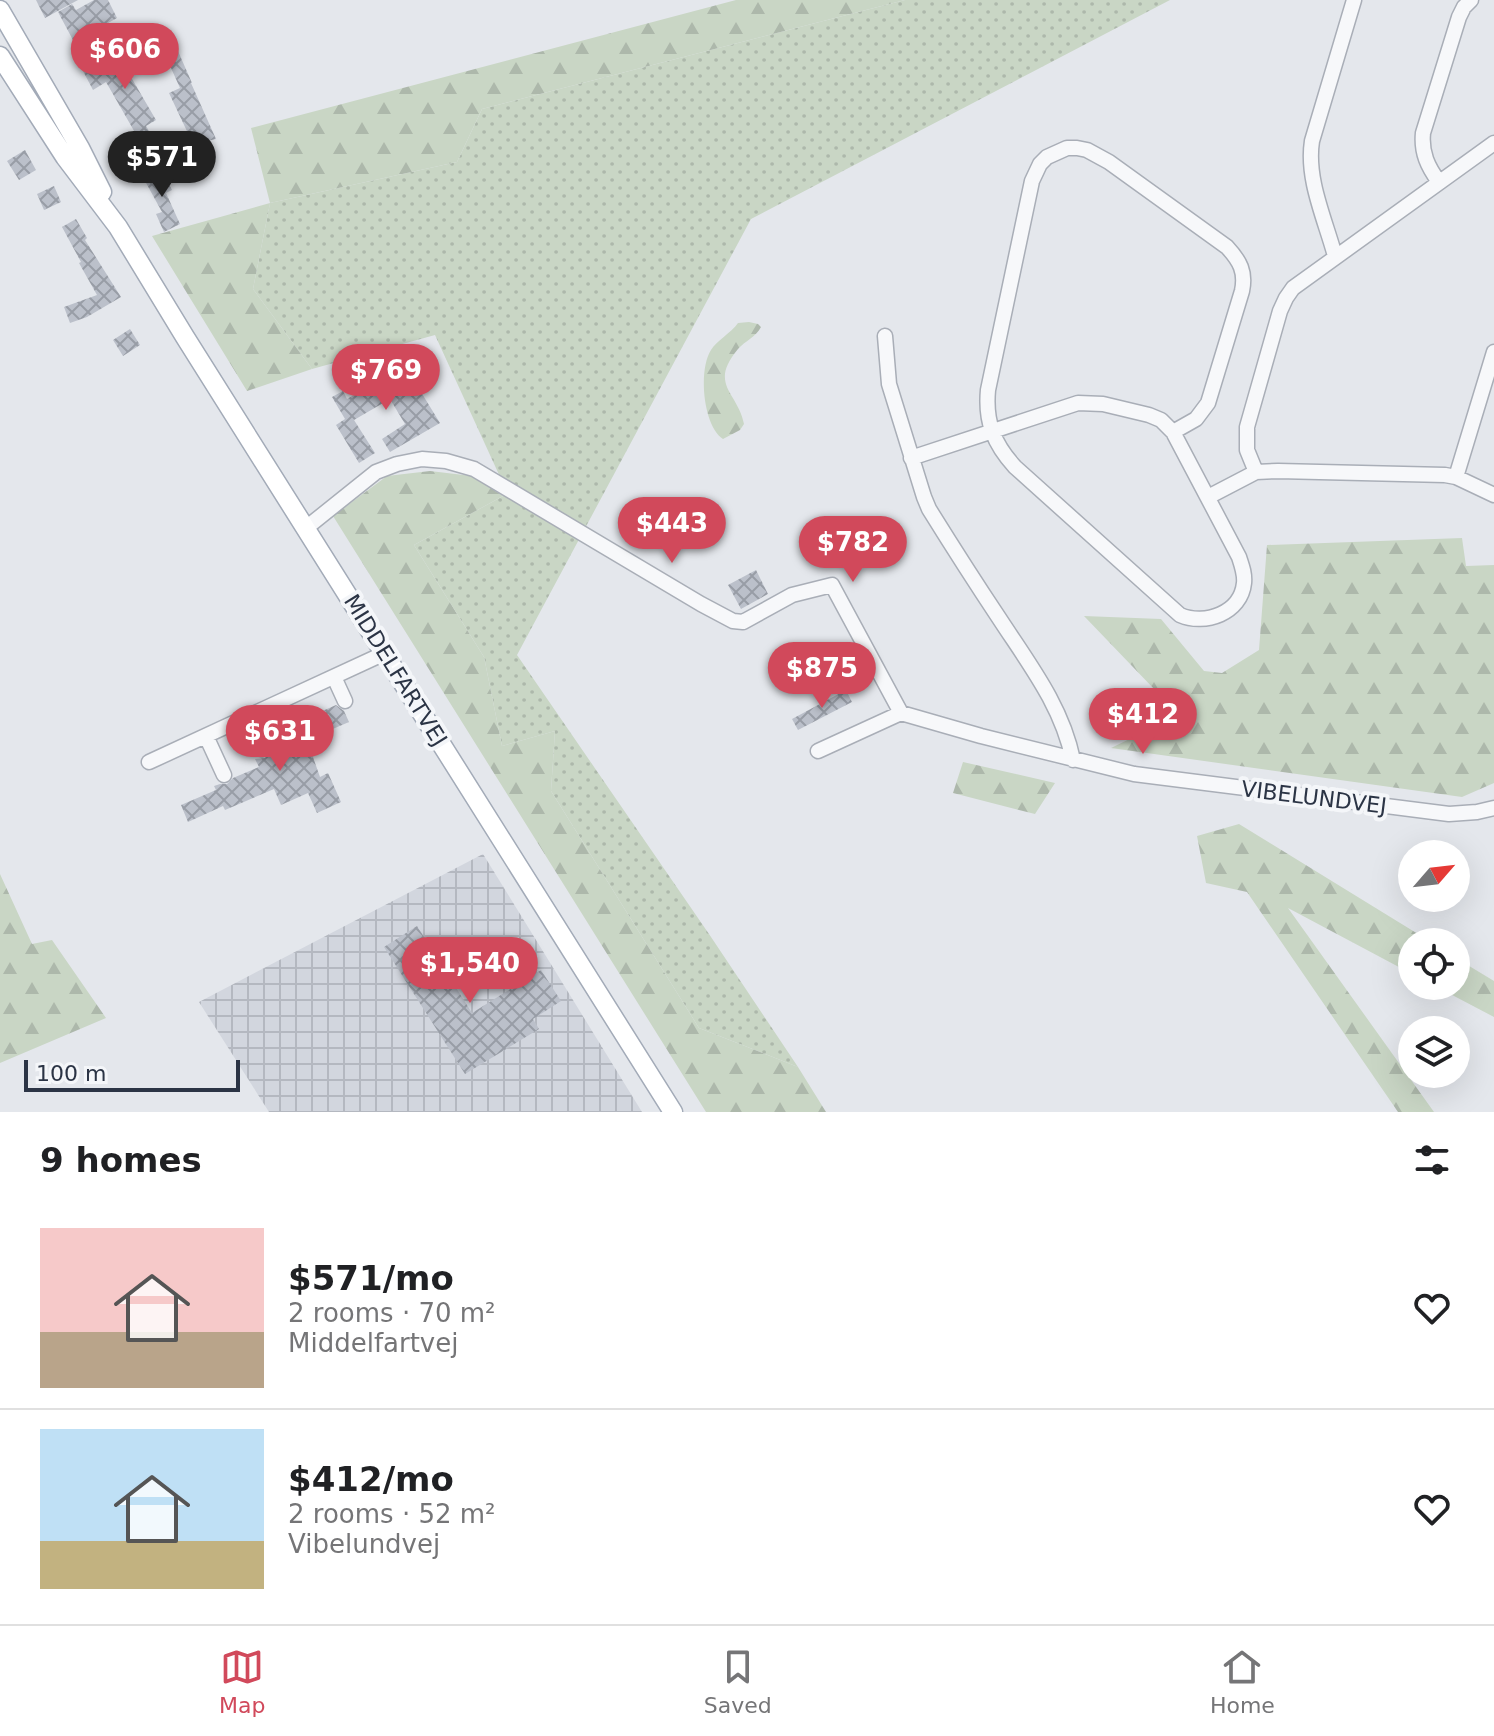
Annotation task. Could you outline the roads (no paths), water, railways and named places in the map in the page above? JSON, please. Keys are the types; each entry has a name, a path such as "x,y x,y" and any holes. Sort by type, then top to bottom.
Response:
{"main road":[{"name":"MIDDELFARTVEJ","path":"0,10 80,148 118,227"},
{"name":"MIDDELFARTVEJ","path":"0,56 65,157 118,227 673,1112"}],"street":[{"path":"1335,256 1314,184 1310,153 1354,0"},
{"path":"1439,182 1423,153 1423,133 1459,17 1471,0"},
{"path":"1256,472 1247,450 1247,427 1280,311 1293,288 1494,143"},
{"path":"911,458 992,431 1078,403 1103,404 1149,415 1161,420 1173,432 1239,557 1244,571 1241,594 1228,611 1217,617 1197,620 1180,615 1015,467 1002,453 992,431 986,408 988,390 1032,181 1047,157 1067,148 1087,150 1109,162 1215,239 1237,257 1242,268 1242,291 1208,403 1196,419 1173,432"},
{"path":"885,336 889,384 929,509 1049,695 1065,728 1073,760"},
{"path":"1456,477 1494,352"},
{"path":"306,528 376,472 422,459 446,461 474,469 733,621 743,622 792,595 832,585 901,713 818,751"},
{"path":"1208,497 1256,472 1278,471 1456,477 1494,495"},
{"path":"149,762 385,653"},
{"path":"334,677 345,701"},
{"name":"VIBELUNDVEJ","path":"901,713 1134,774 1449,814 1494,808"},
{"path":"246,718 261,749"},
{"path":"206,736 224,775"}]}
